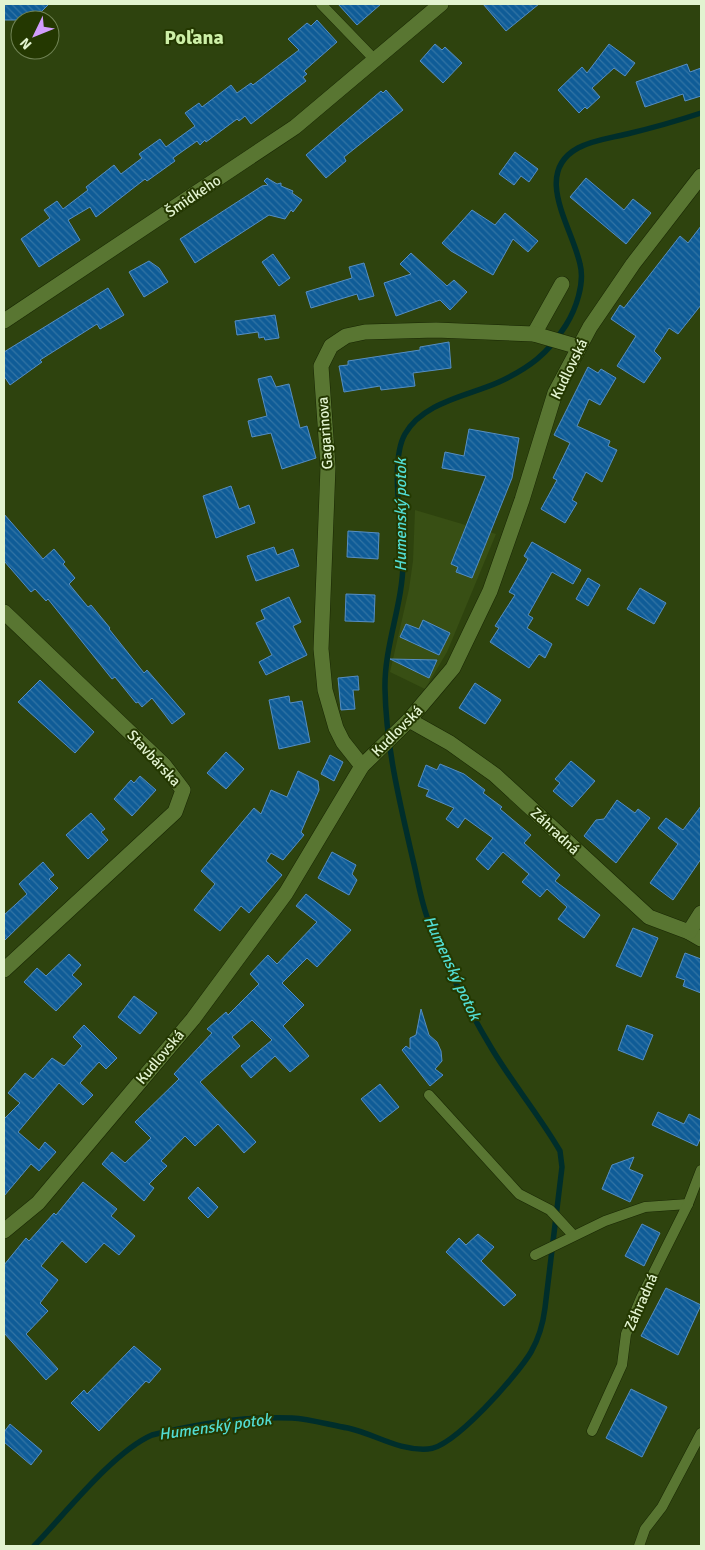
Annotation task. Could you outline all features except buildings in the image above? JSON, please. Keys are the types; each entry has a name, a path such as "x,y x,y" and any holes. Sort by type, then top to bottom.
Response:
{"street":[{"name":"Šmidkeho","path":"4,321 296,127 441,4"},
{"name":"Kudlovská","path":"4,1232 38,1203 193,1019 286,893 362,766 405,725 453,668 490,590 519,509 555,393 574,345 701,176"},
{"path":"539,335 562,284"},
{"name":"Gagarinova","path":"362,766 336,728 325,690 322,657 328,467 321,366 324,357 331,346 346,336 365,332 436,330 539,335 574,345"},
{"name":"Stavbárska","path":"4,612 164,765 183,790 175,812 4,970"},
{"name":"Záhradná","path":"405,725 450,743 496,774 649,917 695,936"},
{"path":"695,936 701,914"}],"lane":[{"path":"321,4 376,61"},
{"path":"429,1095 519,1194 550,1210 566,1225 568,1237"},
{"name":"Záhradná","path":"592,1431 622,1365 626,1334 641,1298 688,1204 701,1170"},
{"path":"537,1254 568,1237 645,1206 688,1204"},
{"path":"639,1546 645,1529 662,1508 701,1433"}],"shaded area":[{"path":"415,510 496,534 447,652 425,689 390,672 409,589 413,561"}],"waterway":[{"name":"Humenský potok","path":"34,1546 106,1469 137,1443 152,1435 186,1427 221,1422 257,1418 292,1418 348,1428 397,1445 428,1449 453,1437 469,1424 500,1392 531,1352 542,1325 545,1308 562,1167 560,1151 492,1049 450,971 426,915 403,818 394,775 385,689 387,657 400,594 403,562 397,478 400,446 405,434 413,423 434,407 499,382 529,365 545,352 570,319 579,296 581,271 576,249 559,202 556,186 558,171 565,159 578,148 590,143 655,127 701,113"}],"district":[{"name":"Poľana","path":"194,37"}]}
